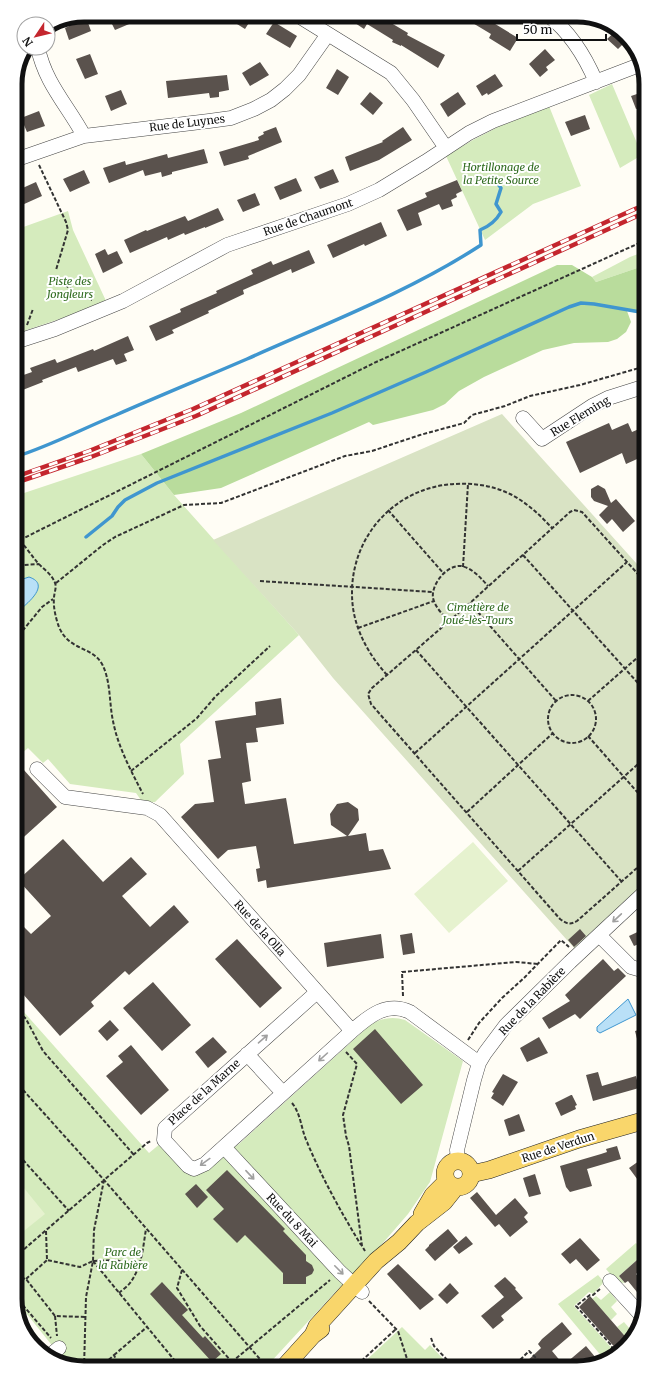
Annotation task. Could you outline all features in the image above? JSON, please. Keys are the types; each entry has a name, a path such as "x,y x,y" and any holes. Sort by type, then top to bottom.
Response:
{"main road":[{"name":"Rue de Verdun","path":"471,1174 489,1170 579,1139 639,1122"},
{"path":"462,1162 469,1167 471,1174 467,1184 460,1187 452,1184 446,1170 451,1164 462,1162"},
{"path":"360,1291 376,1261 399,1242 417,1223 433,1195 452,1184"},
{"path":"290,1361 313,1335 316,1326 360,1291 390,1261 399,1242"}],"street":[{"path":"308,22 391,73 413,100 446,148"},
{"path":"556,22 563,28 576,44 586,60 596,82"},
{"name":"Rue de Luynes","path":"22,157 84,136 231,118 254,109 271,100 286,89 299,75 328,34"},
{"path":"40,56 50,82 84,136"},
{"name":"Rue de Chaumont","path":"22,340 55,329 129,298 227,245 334,209 379,190 468,133 494,121 636,66"},
{"name":"Rue Fleming","path":"523,418 542,439 608,398 639,388"},
{"name":"Rue de la Olla","path":"37,769 65,797 147,808 160,815 352,1031"},
{"name":"Rue de la Rabière","path":"458,1162 457,1150 479,1063 506,1026 570,962 639,898"},
{"path":"599,936 630,967 639,969"},
{"name":"Place de la Marne","path":"317,992 165,1128 163,1135 164,1140 188,1166 194,1169 205,1164 352,1031"},
{"path":"352,1031 369,1016 379,1011 389,1008 404,1009 479,1063"},
{"name":"Place de la Marne","path":"246,1054 283,1093"},
{"name":"Rue du 8 Mai","path":"224,1147 340,1272 360,1291"},
{"path":"610,1281 638,1312"},
{"path":"53,1353 59,1348"}],"path":[{"path":"33,153 66,222 68,230 56,270"},
{"path":"22,539 374,363 639,243"},
{"path":"65,285 97,302 104,309"},
{"path":"56,583 115,537 184,505 221,503 345,456 372,451 420,435 464,423 472,415 505,406 530,396 580,386 639,368"},
{"path":"462,567 468,484"},
{"path":"387,675 369,653 358,628 353,608 353,587 356,565 363,544 373,526 388,510 407,498 426,489 448,485 468,484 491,488 511,494 529,506 552,528"},
{"path":"388,510 444,574"},
{"path":"639,575 582,512 578,510 570,512 470,603 369,691 368,694 369,700 560,919 569,924 577,921 639,866"},
{"path":"22,543 38,564 49,573 56,583 54,598 56,617 65,639 95,656 102,664 106,675 113,721 120,748 146,802 147,808"},
{"path":"523,554 639,684"},
{"path":"415,753 627,562"},
{"path":"22,567 24,565 38,564"},
{"path":"448,621 440,612 434,601 433,592 438,581 444,574 456,566 462,567 477,574 488,586"},
{"path":"260,581 433,592"},
{"path":"22,631 42,607 54,598"},
{"path":"358,628 434,601"},
{"path":"470,603 556,700"},
{"path":"131,771 197,718 215,697 270,646"},
{"path":"416,650 622,882"},
{"path":"588,701 639,656"},
{"path":"566,695 574,695 582,697 588,701 594,711 596,719 593,730 588,736 579,741 570,742 560,739 553,733 549,725 548,716 556,700 566,695"},
{"path":"467,812 553,733"},
{"path":"588,736 639,794"},
{"path":"518,871 639,763"},
{"path":"404,1009 402,972 516,962 538,964"},
{"path":"22,1015 26,1019 43,1051 134,1155"},
{"path":"338,1043 357,1064 343,1115 349,1146 362,1246"},
{"path":"22,1089 104,1180 262,1361"},
{"path":"283,1093 297,1109 306,1140 316,1163 346,1219 370,1258 376,1261"},
{"path":"22,1251 147,1143 163,1135"},
{"path":"22,1159 69,1211"},
{"path":"84,1361 86,1297 93,1261 94,1230 104,1180"},
{"path":"119,1293 130,1284 138,1270 146,1229"},
{"path":"26,1279 47,1260 46,1231"},
{"path":"47,1260 80,1267 93,1261 117,1260 138,1270"},
{"path":"93,1261 175,1361"},
{"path":"182,1270 177,1288 200,1326 231,1361"},
{"path":"233,1361 340,1272"},
{"path":"22,1278 26,1279 55,1316 59,1348"},
{"path":"610,1281 593,1295 590,1294 576,1306 612,1346 612,1350"},
{"path":"360,1291 396,1329 407,1361"},
{"path":"22,1305 66,1359"},
{"path":"55,1316 86,1317"},
{"path":"108,1361 147,1327"},
{"path":"362,1361 396,1329"},
{"path":"431,1338 434,1346 447,1361"},
{"path":"519,1361 529,1351 538,1361"},
{"path":"114,1355 116,1361"}],"green space":[{"path":"612,84 639,148 639,157 620,168 589,95"},
{"name":"Hortillonage de la Petite Source","path":"549,106 581,186 533,204 485,240 446,156 500,126"},
{"name":"Piste des Jongleurs","path":"68,211 73,230 107,303 22,332 22,227"},
{"path":"639,254 639,267 596,282 592,277"},
{"path":"557,265 572,265 592,277 596,282 639,267 639,314 627,311 631,322 626,332 617,339 608,342 574,343 543,350 484,377 459,391 445,404 433,410 373,425 369,422 221,488 174,495 141,454 241,413"},
{"name":"Cimetière de Joué-lès-Tours","path":"502,414 639,566 639,890 575,949 333,678 299,635 213,540"},
{"path":"141,454 174,495 299,635 180,744 184,774 155,802 143,803 136,793 70,784 48,759 43,763 28,748 22,753 22,494"},
{"path":"473,842 508,881 449,933 414,894"},
{"name":"Parc de la Rabière","path":"22,1010 149,1153 161,1143 183,1168 216,1159 239,1144 371,1024 379,1020 396,1018 405,1020 463,1061 430,1182 408,1214 370,1258 339,1288 272,1361 80,1361 61,1357 23,1309"},
{"path":"22,1186 45,1214 22,1232"},
{"path":"636,1243 639,1246 639,1260 638,1259 619,1276 625,1283 617,1282 606,1269"},
{"path":"598,1275 604,1282 593,1294 589,1292 574,1306 613,1350 601,1356 558,1304"},
{"path":"610,1292 617,1301 611,1307 617,1314 611,1320 592,1299 596,1296 601,1300"},
{"path":"624,1322 630,1329 633,1326 626,1337 617,1327"},
{"path":"402,1327 425,1350 430,1345 445,1361 365,1361"}],"water":[{"path":"29,577 36,581 38,585 34,596 22,608 22,580"},
{"path":"628,999 636,1015 600,1033 597,1031 597,1027"}],"building":[{"path":"88,22 91,31 69,40 65,28 75,23"},
{"path":"111,22 134,22 115,30"},
{"path":"234,22 249,22 245,29"},
{"path":"274,22 297,36 290,48 266,34"},
{"path":"354,22 389,22 408,33 407,35 445,55 438,68 401,45 392,42 393,40 367,24 364,29"},
{"path":"471,22 492,22 518,38 510,51 489,38 491,34"},
{"path":"613,34 624,43 618,49 607,39"},
{"path":"545,49 555,60 546,67 548,70 540,77 529,64"},
{"path":"90,54 98,74 85,79 76,59"},
{"path":"260,62 269,75 250,86 242,73"},
{"path":"337,69 349,77 338,95 326,88"},
{"path":"495,74 503,86 488,95 487,93 482,96 476,86"},
{"path":"227,75 229,90 219,92 219,97 210,98 209,93 168,98 166,81"},
{"path":"121,90 127,104 111,111 105,96"},
{"path":"370,92 383,103 373,115 360,104"},
{"path":"458,92 466,104 448,117 440,104"},
{"path":"639,93 639,108 636,109 631,96"},
{"path":"39,111 45,126 27,132 22,118"},
{"path":"585,115 590,129 571,136 565,122"},
{"path":"276,127 282,142 248,156 249,159 224,166 219,152 259,140 258,137 264,134 263,132"},
{"path":"403,127 412,140 379,160 350,171 345,157 383,142 382,141"},
{"path":"204,149 208,163 172,172 172,174 162,177 161,172 145,176 143,170 109,183 103,168 125,161 126,165 167,154 168,158"},
{"path":"333,169 339,182 320,189 314,177"},
{"path":"84,170 90,183 70,192 63,179"},
{"path":"296,178 302,191 280,200 274,187"},
{"path":"457,180 462,191 456,194 457,197 451,200 453,206 442,210 439,204 418,213 422,225 407,231 397,210 427,197 425,193"},
{"path":"36,182 42,196 22,205 22,188"},
{"path":"255,193 260,205 243,212 237,200"},
{"path":"218,208 224,220 185,235 184,233 168,240 167,237 130,253 124,240 146,230 147,231 185,216 188,221"},
{"path":"381,222 387,236 365,246 364,244 333,258 327,245"},
{"path":"105,249 108,255 117,251 123,263 103,273 95,254"},
{"path":"309,250 315,263 292,273 291,269 243,290 244,294 208,311 209,313 172,330 174,333 156,341 149,326 181,312 180,309 217,293 216,291 253,274 251,270 271,261 273,265"},
{"path":"128,336 134,350 124,354 127,361 116,365 113,359 78,372 76,367 42,380 43,382 22,390 22,376 32,372 30,368 55,359 57,363 93,349 94,351"},
{"path":"609,423 612,430 628,423 632,432 639,429 639,458 626,464 622,453 580,473 566,442"},
{"path":"598,485 605,489 611,503 616,499 635,521 623,532 612,519 607,524 599,515 608,506 594,501 591,497 591,489"},
{"path":"281,698 284,724 256,728 258,742 246,743 251,781 242,783 245,804 286,798 294,844 347,836 331,825 330,814 337,804 348,802 358,809 359,820 348,836 366,833 369,851 383,849 391,869 267,888 266,880 258,882 256,869 260,868 256,846 228,850 218,859 181,817 195,804 214,802 208,760 221,758 215,721 256,715 255,702"},
{"path":"22,768 57,807 22,839"},
{"path":"63,839 103,882 131,857 147,874 122,896 150,927 174,905 189,922 129,975 125,971 91,1002 94,1006 60,1036 22,993 22,927 23,926 31,934 51,916 22,884 22,876"},
{"path":"580,929 586,936 574,947 568,940"},
{"path":"639,931 639,944 634,946 629,936"},
{"path":"412,933 415,953 403,955 400,935"},
{"path":"381,934 384,958 327,967 324,943"},
{"path":"237,939 282,988 260,1008 215,959"},
{"path":"603,959 614,971 618,968 626,976 580,1019 575,1014 549,1029 542,1018 570,1001 565,995"},
{"path":"153,982 191,1025 162,1051 123,1008"},
{"path":"110,1020 119,1030 107,1041 98,1031"},
{"path":"375,1029 423,1085 401,1104 353,1049"},
{"path":"639,1030 639,1046 635,1031"},
{"path":"213,1037 227,1052 208,1068 195,1052"},
{"path":"539,1037 548,1053 527,1062 520,1048"},
{"path":"131,1045 169,1090 141,1115 106,1076 123,1062 118,1056"},
{"path":"598,1072 602,1086 636,1076 639,1088 593,1101 586,1075"},
{"path":"503,1074 518,1082 503,1106 491,1098 494,1093 492,1092"},
{"path":"571,1095 577,1105 575,1106 576,1109 561,1116 555,1103"},
{"path":"519,1114 525,1131 509,1136 504,1120"},
{"path":"617,1146 621,1159 587,1169 592,1186 570,1192 566,1187 560,1166 607,1152 606,1149"},
{"path":"639,1161 639,1182 629,1168"},
{"path":"227,1170 285,1229 283,1231 306,1255 306,1261 312,1265 314,1270 312,1274 306,1277 306,1284 283,1284 283,1273 245,1235 237,1243 213,1219 224,1209 206,1190"},
{"path":"535,1174 541,1194 529,1197 523,1178"},
{"path":"196,1184 208,1197 197,1208 185,1194"},
{"path":"477,1192 496,1215 515,1198 528,1213 524,1217 528,1222 510,1237 499,1224 495,1227 470,1198"},
{"path":"448,1229 458,1241 435,1261 425,1250"},
{"path":"466,1236 473,1244 459,1254 453,1247"},
{"path":"580,1238 600,1260 587,1271 576,1259 570,1264 561,1254"},
{"path":"639,1258 639,1271 636,1274 639,1278 639,1295 628,1281 625,1283 619,1276"},
{"path":"398,1264 434,1299 420,1310 387,1274"},
{"path":"505,1277 523,1298 501,1316 504,1320 493,1329 481,1316 504,1297 494,1286"},
{"path":"162,1282 188,1310 182,1315 203,1338 205,1336 221,1354 211,1361 150,1294"},
{"path":"450,1283 459,1293 447,1304 438,1295"},
{"path":"590,1296 626,1337 615,1348 579,1307"},
{"path":"562,1322 572,1334 552,1351 560,1361 527,1361 541,1348 538,1344"},
{"path":"586,1346 596,1358 589,1360 568,1361"}],"waterway":[{"path":"22,455 53,443 336,320 425,278 453,262 481,245 480,230 492,223 501,212 496,204 501,188 494,179"},
{"path":"86,537 112,516 125,500 157,483 332,413 569,307 581,303 639,312"}],"railway":[{"path":"22,475 89,451 193,409 639,207"},
{"path":"22,481 91,457 196,416 639,215"}]}
